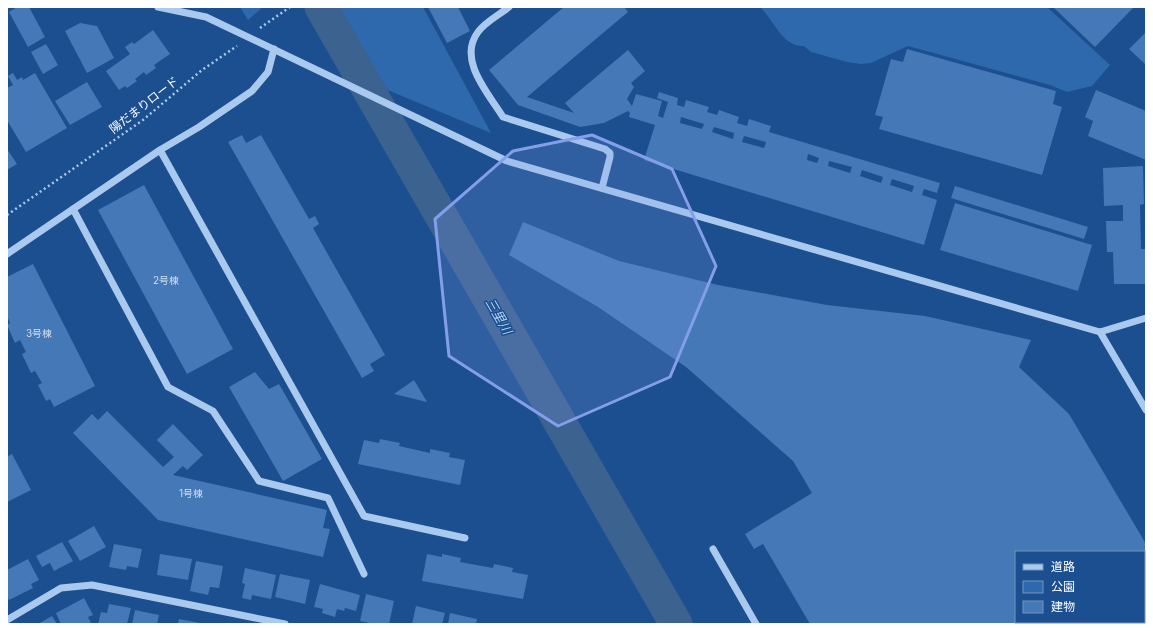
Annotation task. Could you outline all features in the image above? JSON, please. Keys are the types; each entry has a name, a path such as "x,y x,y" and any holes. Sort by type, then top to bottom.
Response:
{"street":[{"path":"158,7 206,17 507,161 1100,332 1146,318"},
{"path":"509,7 478,32 471,52 471,62 475,72 503,117 605,149 610,153 602,188"},
{"path":"7,254 160,150 199,127 252,91 268,72 274,49"},
{"path":"160,150 364,516 465,538"},
{"path":"73,209 168,387 213,411 259,482 328,498 364,574"},
{"path":"1100,332 1146,410"},
{"path":"712,549 756,624"},
{"path":"7,620 61,588 92,585 285,624"}],"path":[{"name":"陽だまりロード","path":"7,215 144,120 202,70 290,7"}],"highlighted area":[{"path":"592,135 672,169 716,266 670,377 558,426 449,356 435,219 513,151"}],"green space":[{"path":"240,7 263,7 248,20"},
{"path":"328,7 423,7 491,133 373,84"},
{"path":"760,7 1047,7 1110,65 1092,86 1067,92 1050,85 908,46 871,63 861,64 847,62 811,52 804,46 796,45 790,42 784,38"}],"building":[{"path":"17,7 29,7 45,37 28,47 9,12"},
{"path":"428,7 458,7 470,31 447,43"},
{"path":"564,7 626,7 625,8 628,12 527,97 574,113 565,103 628,50 645,71 631,83 634,87 627,99 632,106 636,94 662,101 658,116 663,118 668,102 657,98 659,92 678,98 677,105 684,107 686,100 709,107 707,112 717,115 719,110 739,117 737,123 747,126 749,119 771,126 769,132 940,183 937,193 924,189 922,195 937,200 924,245 644,160 655,125 629,117 630,113 628,111 604,123 580,127 518,105 489,70","holes":["681,117 704,124 702,129 680,123","714,127 734,133 733,139 712,132","744,136 766,142 764,148 742,142","808,154 819,158 817,163 807,160","829,161 852,167 850,173 828,166","862,170 883,177 881,183 860,176","892,179 914,186 912,192 890,185"]},
{"path":"1053,7 1134,7 1095,47"},
{"path":"80,23 97,26 114,58 87,73 65,31"},
{"path":"153,30 170,54 154,65 156,68 146,75 144,72 135,79 137,81 127,88 125,86 119,90 106,71 130,54 125,47 132,42 134,44"},
{"path":"1146,32 1146,65 1129,49"},
{"path":"46,44 58,65 43,74 31,52"},
{"path":"907,49 1056,91 1053,104 1062,107 1042,175 879,129 883,117 875,115 891,59 903,62"},
{"path":"13,73 17,80 22,77 23,80 35,73 67,128 26,152 7,120 7,88 13,85 8,76"},
{"path":"87,82 102,107 70,125 55,101"},
{"path":"1096,90 1146,111 1146,160 1088,136 1093,121 1085,117"},
{"path":"242,135 246,143 261,135 309,219 315,216 319,224 313,228 385,355 370,364 374,371 362,378 228,142"},
{"path":"7,149 17,164 7,170"},
{"path":"1143,166 1144,204 1140,205 1141,249 1146,249 1146,284 1114,284 1113,252 1107,252 1106,221 1123,221 1123,205 1104,206 1103,168"},
{"path":"144,185 233,349 187,374 98,210"},
{"path":"955,186 1088,227 1084,239 951,198"},
{"path":"955,203 1092,245 1078,291 940,250"},
{"path":"523,222 619,261 718,285 827,305 925,316 1031,340 1019,367 1069,414 1146,544 1146,624 810,624 763,544 754,549 745,534 812,493 793,461 686,367 598,307 509,255"},
{"path":"33,264 95,386 54,407 50,399 46,401 38,385 42,383 35,371 31,373 22,354 26,352 20,340 15,343 7,325 10,323 7,316 7,277"},
{"path":"255,372 269,389 279,384 322,459 283,481 229,387"},
{"path":"414,380 427,402 394,394"},
{"path":"107,411 163,467 174,457 157,440 173,424 203,455 187,470 183,466 173,475 327,510 323,528 330,529 323,557 158,520 73,433 92,414 98,420"},
{"path":"380,439 400,443 399,446 430,453 430,449 450,453 449,457 465,460 460,485 358,464 364,440 379,443"},
{"path":"12,454 31,490 7,502 7,457"},
{"path":"94,526 106,547 80,561 68,541"},
{"path":"62,542 73,561 54,571 50,563 42,567 36,556"},
{"path":"114,544 142,549 138,568 127,566 126,570 109,567"},
{"path":"160,554 192,559 188,580 157,575"},
{"path":"427,554 442,557 442,554 461,558 460,562 493,568 494,564 513,568 512,572 528,575 523,599 422,581"},
{"path":"28,559 39,580 31,584 33,588 9,600 7,597 7,570"},
{"path":"196,561 223,566 219,588 210,587 208,595 190,591"},
{"path":"245,568 276,575 271,599 252,595 251,600 242,598 245,584 242,583"},
{"path":"280,574 310,580 305,604 275,597"},
{"path":"320,584 360,595 356,611 345,608 344,611 337,609 335,617 322,613 323,609 314,607"},
{"path":"366,594 394,601 389,624 374,624 360,621"},
{"path":"84,598 93,615 88,617 91,623 61,624 56,613"},
{"path":"109,604 131,608 127,624 98,624 101,612 107,613"},
{"path":"416,606 445,613 442,624 412,624"},
{"path":"135,610 159,615 157,624 132,624"},
{"path":"450,613 477,619 476,624 448,624"},
{"path":"52,616 57,624 38,624"},
{"path":"179,619 200,623 200,624 178,624"}],"waterway":[{"name":"三里川","path":"321,7 676,624"}]}
